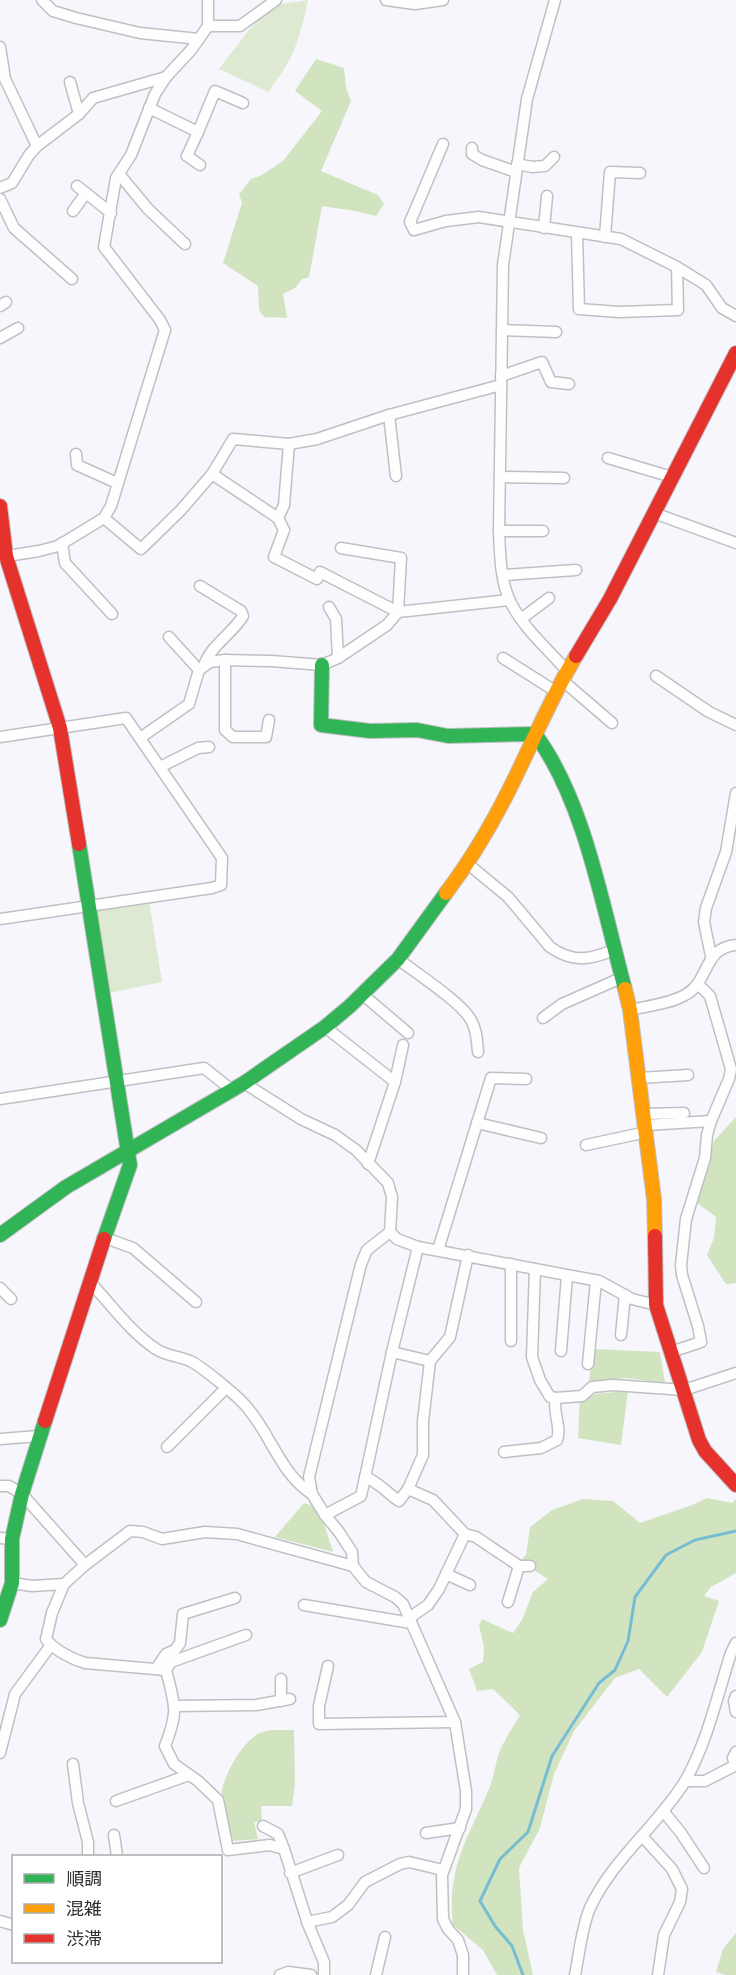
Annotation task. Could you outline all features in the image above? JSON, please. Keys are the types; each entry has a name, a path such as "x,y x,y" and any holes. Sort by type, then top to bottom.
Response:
{"street":[{"path":"42,0 54,11 76,18 140,33 199,39"},
{"path":"3,556 39,551 62,543 104,518 111,506 165,330 160,320 104,247 112,195 119,174 131,155 149,108 166,77 208,26 208,0"},
{"path":"208,26 240,26 276,0"},
{"path":"386,0 415,3 443,0"},
{"path":"552,1 527,99 503,265 499,531 503,575 509,600 561,680 612,723"},
{"path":"0,47 5,79 37,146"},
{"path":"0,187 12,183 37,146 79,114 93,98 166,77"},
{"path":"70,82 79,114"},
{"path":"200,165 187,156 215,91 243,103"},
{"path":"149,108 198,132"},
{"path":"444,144 410,222 414,230 479,217 621,239 677,267 706,285 722,308 736,316"},
{"path":"472,148 472,154 482,160 517,168 544,166 554,157"},
{"path":"605,237 609,172 640,173"},
{"path":"119,174 148,209 185,244"},
{"path":"73,211 81,190 111,213"},
{"path":"544,228 547,196"},
{"path":"0,199 14,228 72,279"},
{"path":"577,233 579,309 618,312 678,310 677,267"},
{"path":"0,338 18,328"},
{"path":"502,330 556,332"},
{"path":"0,1235 66,1187 238,1087 325,1027 398,959 468,864 510,788 561,680 610,598 736,353"},
{"path":"104,518 141,549 181,510 212,474 233,440 289,444 316,439 501,380 542,362 551,382 569,384"},
{"path":"389,415 396,476"},
{"path":"278,518 285,506 289,444"},
{"path":"76,454 77,465 117,483"},
{"path":"608,458 672,477"},
{"path":"212,474 278,518 284,530 274,557 316,579 320,572 399,612 509,600"},
{"path":"500,477 564,478"},
{"path":"0,506 3,556 60,728 130,1165 103,1237 39,1436 15,1519 6,1538 12,1583 0,1620"},
{"path":"654,513 736,543"},
{"path":"499,531 543,531"},
{"path":"62,543 65,563 112,614"},
{"path":"201,669 210,662 225,660 322,665 338,658 387,626 399,612 401,558 341,548"},
{"path":"503,575 576,570"},
{"path":"140,738 189,704 206,658 237,625 243,615 241,611 200,586"},
{"path":"521,619 549,598"},
{"path":"329,607 336,619 338,658"},
{"path":"169,637 201,669"},
{"path":"503,658 561,680"},
{"path":"225,660 225,730 233,737 266,737 269,720"},
{"path":"322,665 321,725 370,731 417,730 448,736 535,734"},
{"path":"656,676 709,712 736,725"},
{"path":"0,737 126,718 222,858 222,885 0,919"},
{"path":"535,734 544,746 574,807 585,839 630,1010 654,1199 656,1305 699,1440 705,1451 736,1485"},
{"path":"160,767 198,748 209,747"},
{"path":"711,956 704,922 706,908 726,852 736,793"},
{"path":"468,864 508,897 550,947 559,953 574,958 593,958 614,950"},
{"path":"630,1010 686,995 698,984 711,956 725,946 736,945"},
{"path":"398,959 462,1009 471,1019 476,1029 477,1053"},
{"path":"543,1018 562,1004 621,978"},
{"path":"671,1352 701,1342 681,1265 686,1220 705,1158 706,1135 731,1069 710,996 698,984"},
{"path":"362,994 408,1033"},
{"path":"325,1027 394,1082"},
{"path":"368,1164 394,1082 403,1045"},
{"path":"0,1099 204,1068 335,1136 356,1150 388,1183 392,1197 390,1232 367,1251 361,1264 309,1477 312,1494 352,1552 353,1566 366,1582 395,1597 403,1604 455,1722 466,1791 466,1809 442,1870 443,1919 458,1940 463,1955 463,1975"},
{"path":"639,1078 688,1075"},
{"path":"438,1251 491,1078 526,1079"},
{"path":"586,1145 684,1113"},
{"path":"646,1124 711,1121"},
{"path":"477,1123 541,1138"},
{"path":"390,1232 397,1239 418,1247 596,1281 625,1295 656,1305"},
{"path":"103,1237 133,1248 196,1302"},
{"path":"325,1515 361,1496 392,1352 418,1247"},
{"path":"365,1477 378,1483 399,1501 408,1489 423,1455 423,1421 430,1361 450,1337 468,1255"},
{"path":"511,1264 511,1341"},
{"path":"535,1269 532,1357 540,1380 550,1397 582,1396 592,1387 613,1385 684,1390 736,1373"},
{"path":"561,1351 567,1276"},
{"path":"89,1281 141,1338 158,1351 196,1364 243,1403 262,1428 283,1463 303,1488 312,1494"},
{"path":"588,1364 596,1281"},
{"path":"0,1288 11,1299"},
{"path":"621,1335 625,1295"},
{"path":"392,1352 430,1361"},
{"path":"167,1447 225,1389"},
{"path":"504,1452 541,1448 557,1440 559,1434 554,1407 556,1398"},
{"path":"0,1439 39,1436"},
{"path":"0,1486 9,1486 22,1494 85,1565"},
{"path":"408,1489 433,1500 465,1534 524,1566 508,1602"},
{"path":"246,1635 171,1662 161,1669 85,1663 75,1660 51,1645 46,1639 47,1629 64,1584 130,1531 143,1532 162,1539 205,1532 237,1534 353,1566"},
{"path":"304,1605 410,1620 428,1605 465,1534"},
{"path":"446,1574 470,1586"},
{"path":"12,1583 32,1586 64,1584"},
{"path":"235,1598 183,1614 180,1643 175,1650 166,1654 161,1669 175,1706 174,1721 165,1746 174,1764 218,1800 228,1850 270,1845 284,1849"},
{"path":"575,1975 589,1911 607,1877 664,1812 685,1781 700,1749 736,1642"},
{"path":"0,1753 15,1694 51,1645"},
{"path":"328,1666 319,1706 319,1724 455,1722"},
{"path":"175,1706 256,1705 285,1700 281,1678"},
{"path":"736,1696 734,1701 736,1712"},
{"path":"685,1781 705,1781 736,1765 733,1758 736,1752"},
{"path":"73,1764 88,1855"},
{"path":"116,1801 189,1775"},
{"path":"664,1812 704,1868"},
{"path":"262,1826 278,1834 307,1922 324,1962 324,1975"},
{"path":"426,1833 459,1828"},
{"path":"114,1835 117,1855"},
{"path":"642,1836 672,1869 681,1888 680,1902 663,1935 658,1975"},
{"path":"290,1873 338,1855"},
{"path":"307,1922 332,1917 348,1905 365,1882 400,1864 410,1862 442,1870"},
{"path":"376,1975 385,1937"},
{"path":"280,1975 288,1972 311,1975"}],"green space":[{"path":"308,0 302,27 290,59 268,92 219,69 248,31 275,5"},
{"path":"316,59 344,68 346,88 351,101 321,171 378,195 384,204 376,216 322,206 309,277 302,279 295,288 283,294 287,318 264,317 259,310 258,286 223,263 242,203 239,194 251,179 262,175 283,161 322,111 295,91"},
{"path":"149,901 162,982 109,993 95,911 114,904"},
{"path":"736,1117 736,1283 726,1284 707,1255 714,1238 716,1217 696,1202 714,1141"},
{"path":"593,1349 660,1352 665,1383 626,1378 589,1382"},
{"path":"628,1391 621,1445 578,1438 580,1395"},
{"path":"707,1498 732,1503 736,1499 736,1573 711,1587 704,1596 719,1601 702,1652 667,1697 639,1669 615,1678 574,1731 554,1774 540,1828 519,1868 523,1930 533,1975 497,1975 483,1950 453,1925 452,1904 456,1868 491,1784 501,1748 520,1715 493,1689 477,1691 469,1669 483,1662 484,1646 479,1626 482,1619 513,1633 522,1620 533,1592 548,1579 520,1561 526,1555 530,1527 552,1510 583,1499 613,1501 640,1523"},
{"path":"304,1503 319,1508 333,1552 275,1537"},
{"path":"271,1730 294,1730 295,1783 292,1806 261,1806 262,1821 254,1822 258,1839 231,1841 222,1808 221,1795 224,1783 235,1759 246,1744 258,1734"},
{"path":"736,1933 736,1975 716,1972 723,1949"}],"waterway":[{"path":"523,1975 512,1946 495,1926 480,1901 500,1859 528,1832 552,1756 599,1683 615,1670 628,1641 635,1597 666,1555 695,1540 736,1531"}],"traffic: fast":[{"path":"322,665 321,725 370,731 417,730 448,736 535,734 552,761 580,823 625,989"},
{"path":"79,844 130,1165 104,1239"},
{"path":"0,1235 66,1187 244,1083 325,1027 398,959 446,893"},
{"path":"0,1620 12,1583 12,1539 22,1494 45,1421"}],"traffic: slow":[{"path":"446,893 496,815 549,705 576,656"},
{"path":"625,989 630,1010 654,1199 655,1236"}],"traffic: jam":[{"path":"576,656 610,599 736,353"},
{"path":"0,506 6,556 60,728 79,844"},
{"path":"655,1236 656,1305 699,1440 705,1451 736,1485"},
{"path":"45,1421 104,1239"}]}
